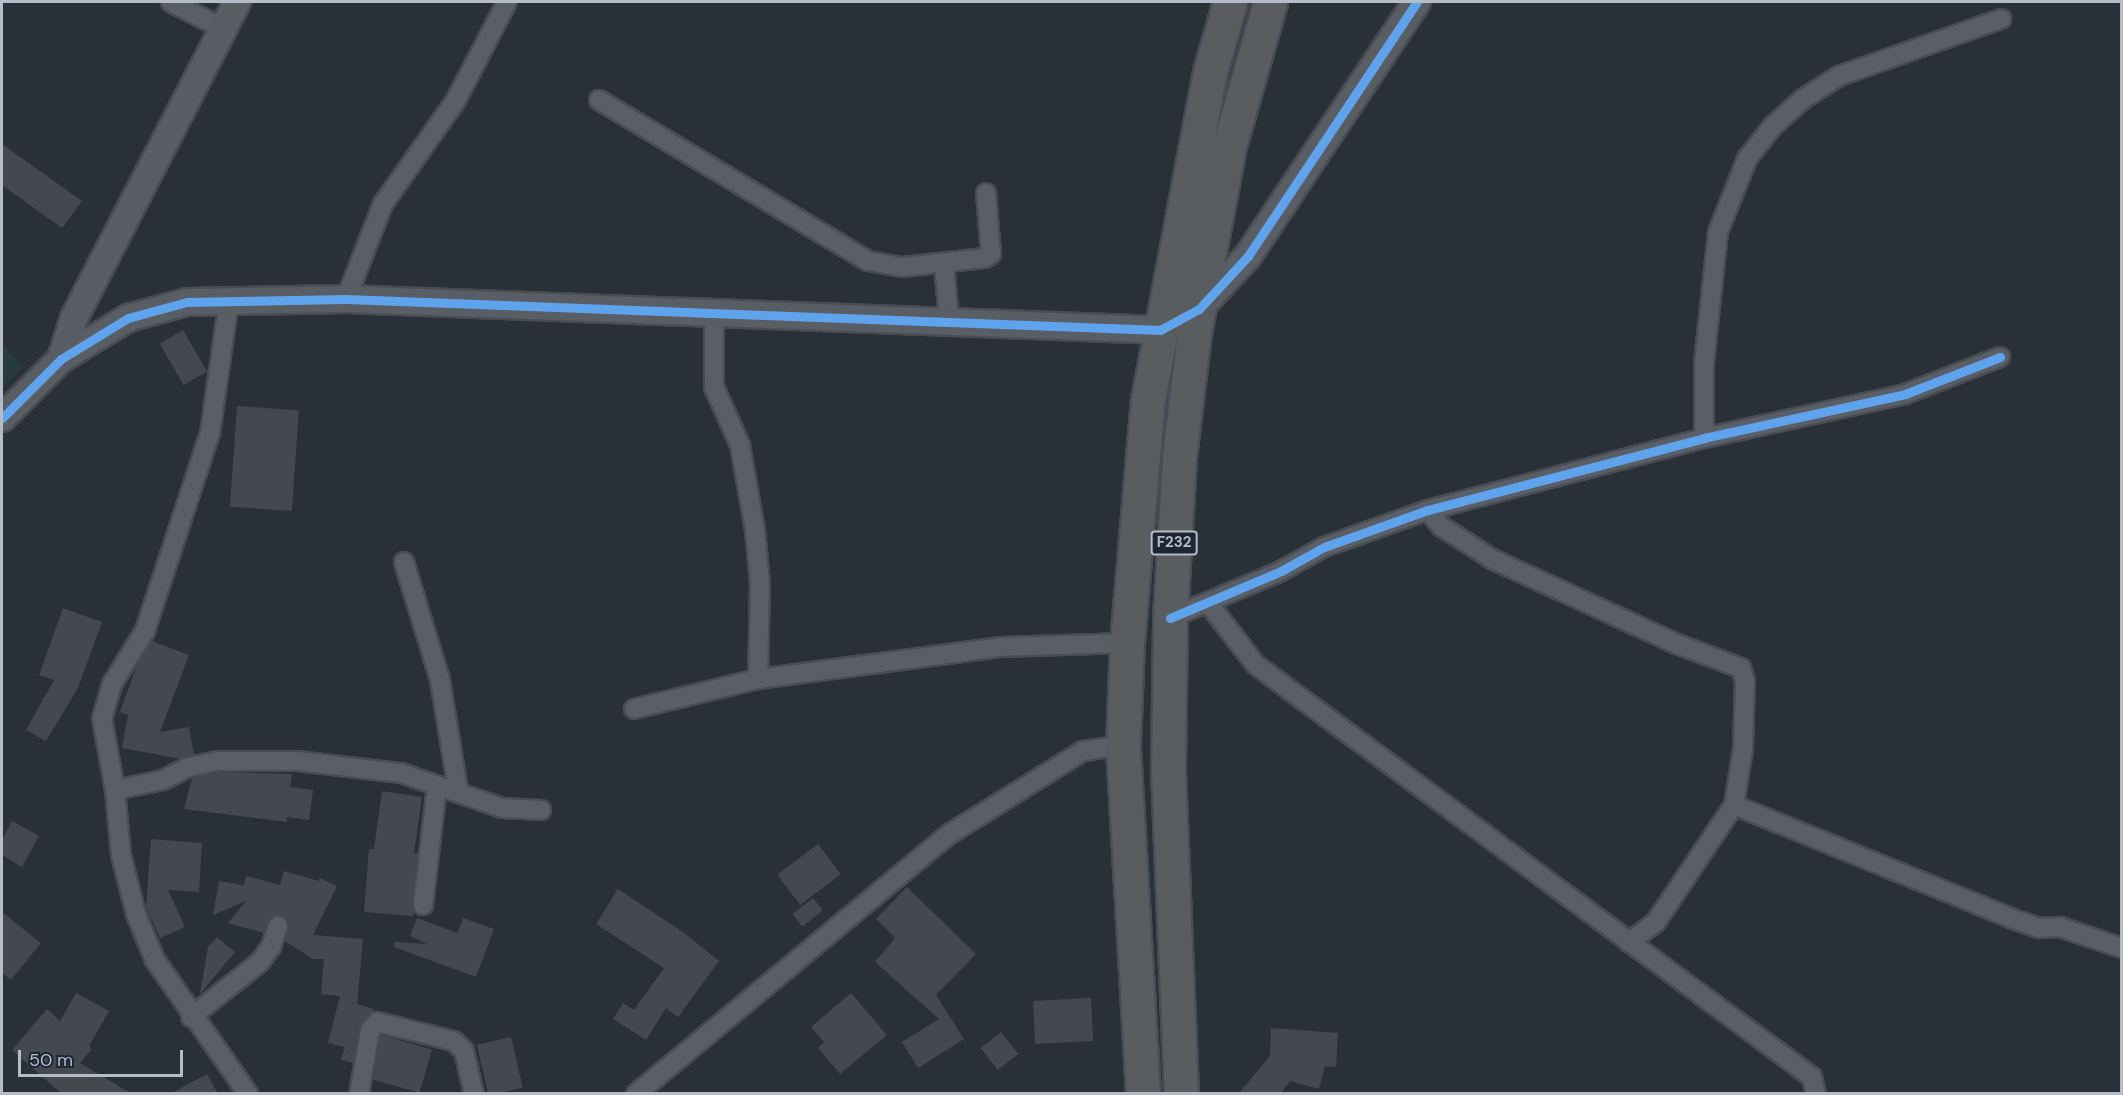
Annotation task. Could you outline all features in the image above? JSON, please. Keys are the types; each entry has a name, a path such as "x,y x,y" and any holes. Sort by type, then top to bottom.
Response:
{"highway":[{"name":"F232","path":"1143,1094 1123,746 1126,643 1148,400 1210,72 1230,2"},
{"name":"F232","path":"1181,1094 1168,767 1170,618 1179,457 1199,309 1229,146 1270,2"}],"street":[{"path":"171,2 224,28"},
{"path":"62,359 74,318 237,2"},
{"path":"346,299 383,204 456,100 507,2"},
{"path":"2,418 62,359 128,318 187,302 346,299 1160,330 1199,309 1248,256 1417,2"},
{"path":"1704,438 1704,363 1718,232 1746,159 1773,126 1803,99 1839,76 2001,19"},
{"path":"599,100 868,261 903,267 985,258 991,254 986,193"},
{"path":"944,263 949,321"},
{"path":"229,300 210,433 145,631 104,702 102,718 115,790 121,855 136,914 155,960 191,1017 248,1094"},
{"path":"714,313 714,387 740,445 755,530 760,584 758,679"},
{"path":"1170,618 1208,603 1324,547 1428,510 1704,438 1905,394 2000,357"},
{"path":"1428,510 1442,527 1492,559 1677,644 1741,668 1745,681 1743,749 1734,805 1656,922 1629,942"},
{"path":"404,562 440,680 458,790"},
{"path":"1208,603 1256,665 1812,1077 1816,1094"},
{"path":"634,708 758,679 1000,647 1126,643"},
{"path":"636,1094 948,835 1083,751 1123,746"},
{"path":"115,790 163,780 189,767 228,761 362,766 401,773 437,786 458,790 502,808 541,810"},
{"path":"423,906 437,786"},
{"path":"1734,805 2013,919 2039,928 2060,927 2121,948"},
{"path":"191,1017 260,962 271,948 278,926"},
{"path":"359,1094 370,1030 377,1023 454,1041 464,1052 474,1094"}],"green space":[{"path":"2,343 23,366 2,387"}],"building":[{"path":"2,144 82,201 62,228 2,185"},
{"path":"183,330 207,372 184,385 160,344"},
{"path":"237,406 299,410 292,511 230,507"},
{"path":"63,608 102,622 78,688 46,741 26,730 54,680 39,675"},
{"path":"152,641 189,655 160,732 189,727 194,755 181,759 122,748 128,715 120,712 137,665"},
{"path":"218,772 292,774 290,787 313,790 309,820 287,817 287,822 184,809 192,778"},
{"path":"382,791 422,797 414,853 418,853 413,916 364,912 369,849 374,849"},
{"path":"12,821 39,836 22,867 2,855 2,840"},
{"path":"151,839 202,843 199,892 168,890 185,927 160,938 146,907"},
{"path":"818,844 841,874 800,905 777,875"},
{"path":"284,871 319,881 320,878 337,886 313,935 363,939 357,1004 374,1009 359,1028 353,1063 341,1060 345,1047 328,1043 340,996 321,994 324,959 313,959 285,941 289,924 286,918 271,917 264,933 228,923 246,901 213,915 219,881 244,885 246,876 280,885"},
{"path":"907,887 976,954 936,995 964,1039 918,1068 902,1042 939,1019 875,962 895,938 876,919"},
{"path":"618,889 683,932 719,961 678,1017 666,1008 646,1040 613,1019 623,1003 634,1010 664,968 596,924"},
{"path":"813,898 823,911 802,927 793,914"},
{"path":"2,912 41,943 11,980 2,973"},
{"path":"417,918 457,933 463,918 494,929 476,977 394,947 395,942 427,944 410,936"},
{"path":"217,937 235,952 200,994 208,947"},
{"path":"76,993 109,1011 89,1046 92,1049 80,1063 132,1094 62,1094 12,1050 47,1009 60,1021"},
{"path":"851,993 887,1035 840,1074 818,1048 824,1042 811,1027"},
{"path":"1091,998 1093,1041 1035,1044 1033,1001"},
{"path":"1271,1028 1338,1033 1336,1067 1325,1066 1319,1089 1290,1081 1280,1094 1238,1094 1270,1056"},
{"path":"1001,1032 1018,1054 998,1070 981,1048"},
{"path":"381,1035 432,1050 420,1093 369,1078"},
{"path":"511,1037 523,1088 488,1094 477,1045"},
{"path":"207,1074 218,1094 170,1094"}],"cycle path":[{"path":"2,418 61,359 128,318 187,302 346,299 1160,330 1199,309 1248,256 1417,2"},
{"path":"1170,618 1281,571 1324,547 1428,510 1704,438 1905,394 2000,357"}]}
